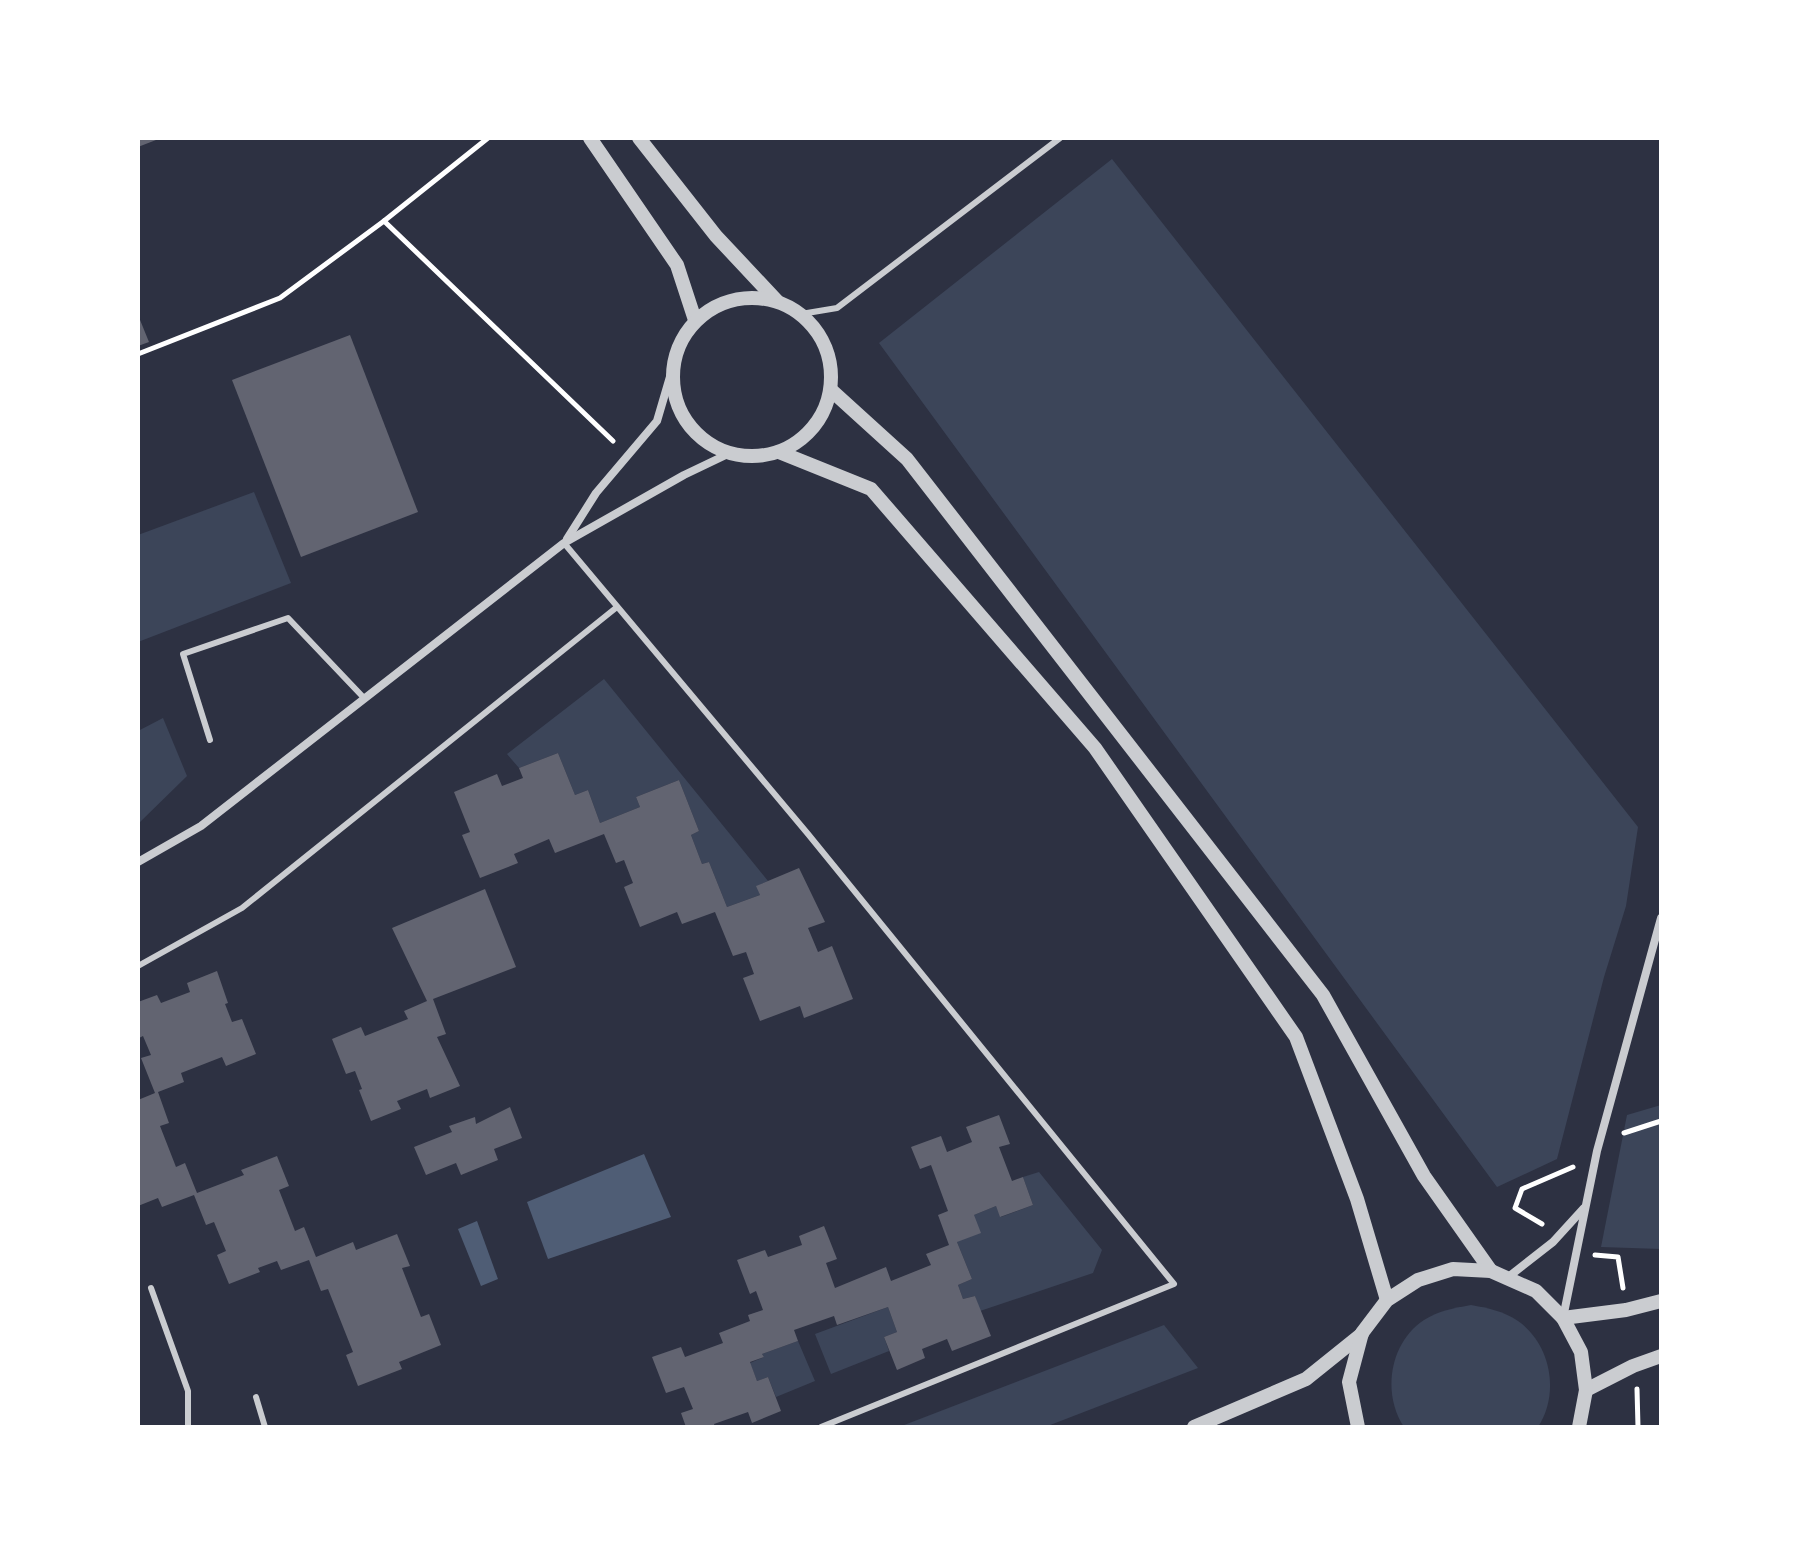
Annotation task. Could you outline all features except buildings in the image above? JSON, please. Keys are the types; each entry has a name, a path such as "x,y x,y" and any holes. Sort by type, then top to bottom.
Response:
{"street":[{"path":"590,138 677,265 695,320"},
{"path":"639,138 716,236 777,301 801,314 820,335 831,362 831,390 824,411 813,428 798,442 779,452 754,457 730,453 710,444 693,430 681,413 674,392 672,370"},
{"path":"564,543 596,493 657,421 679,344 695,320 720,304 749,297 777,301"},
{"path":"831,390 907,459 1323,995 1424,1176 1491,1271"},
{"path":"779,452 871,489 1095,748 1296,1037 1357,1199 1387,1300"},
{"path":"138,862 201,826 564,543 684,475 730,453"},
{"path":"1563,1318 1597,1151 1661,918"},
{"path":"1507,1278 1553,1242 1584,1207"},
{"path":"1194,1427 1306,1379 1362,1333 1387,1300 1418,1280 1453,1269 1491,1271 1507,1278 1536,1291 1563,1318 1581,1352 1586,1390 1579,1427"},
{"path":"1563,1318 1626,1310 1661,1301"},
{"path":"1358,1427 1349,1382 1362,1333"},
{"path":"1586,1390 1633,1366 1661,1356"}],"lane":[{"path":"801,314 837,308 1060,138"},
{"path":"564,543 808,834 1174,1284 821,1427"},
{"path":"138,966 242,908 617,607"},
{"path":"210,740 183,654 288,618 364,698"},
{"path":"151,1288 188,1391 188,1427"},
{"path":"256,1397 265,1427"}],"path":[{"path":"138,354 280,298 488,138"},
{"path":"384,221 628,455"}],"shaded area":[{"path":"1112,159 1638,827 1626,906 1604,977 1557,1159 1497,1187 879,343"},
{"path":"254,492 291,583 138,642 138,535"},
{"path":"604,679 768,881 757,886 760,895 727,907 709,862 702,864 691,835 699,831 679,780 636,797 640,807 600,823 588,790 575,795 558,753 519,768 507,754"},
{"path":"163,718 187,776 138,824 138,731"},
{"path":"1661,1105 1661,1249 1601,1247 1627,1115"},
{"path":"644,1154 671,1217 548,1259 527,1202"},
{"path":"1039,1172 1102,1250 1093,1273 980,1311 975,1296 963,1299 958,1285 972,1279 957,1242 974,1215 996,1206 1001,1217 1033,1205 1023,1177"},
{"path":"477,1221 498,1279 481,1286 458,1229"},
{"path":"1471,1305 1495,1310 1518,1321 1538,1343 1549,1370 1550,1385 1545,1414 1538,1427 1404,1427 1397,1414 1391,1385 1396,1355 1403,1342 1412,1330 1429,1317"},
{"path":"888,1307 897,1332 884,1337 889,1351 831,1374 815,1334"},
{"path":"1164,1325 1198,1368 1045,1427 899,1427"},
{"path":"798,1341 815,1381 776,1397 768,1377 757,1381 750,1363 764,1357 762,1354"}]}
